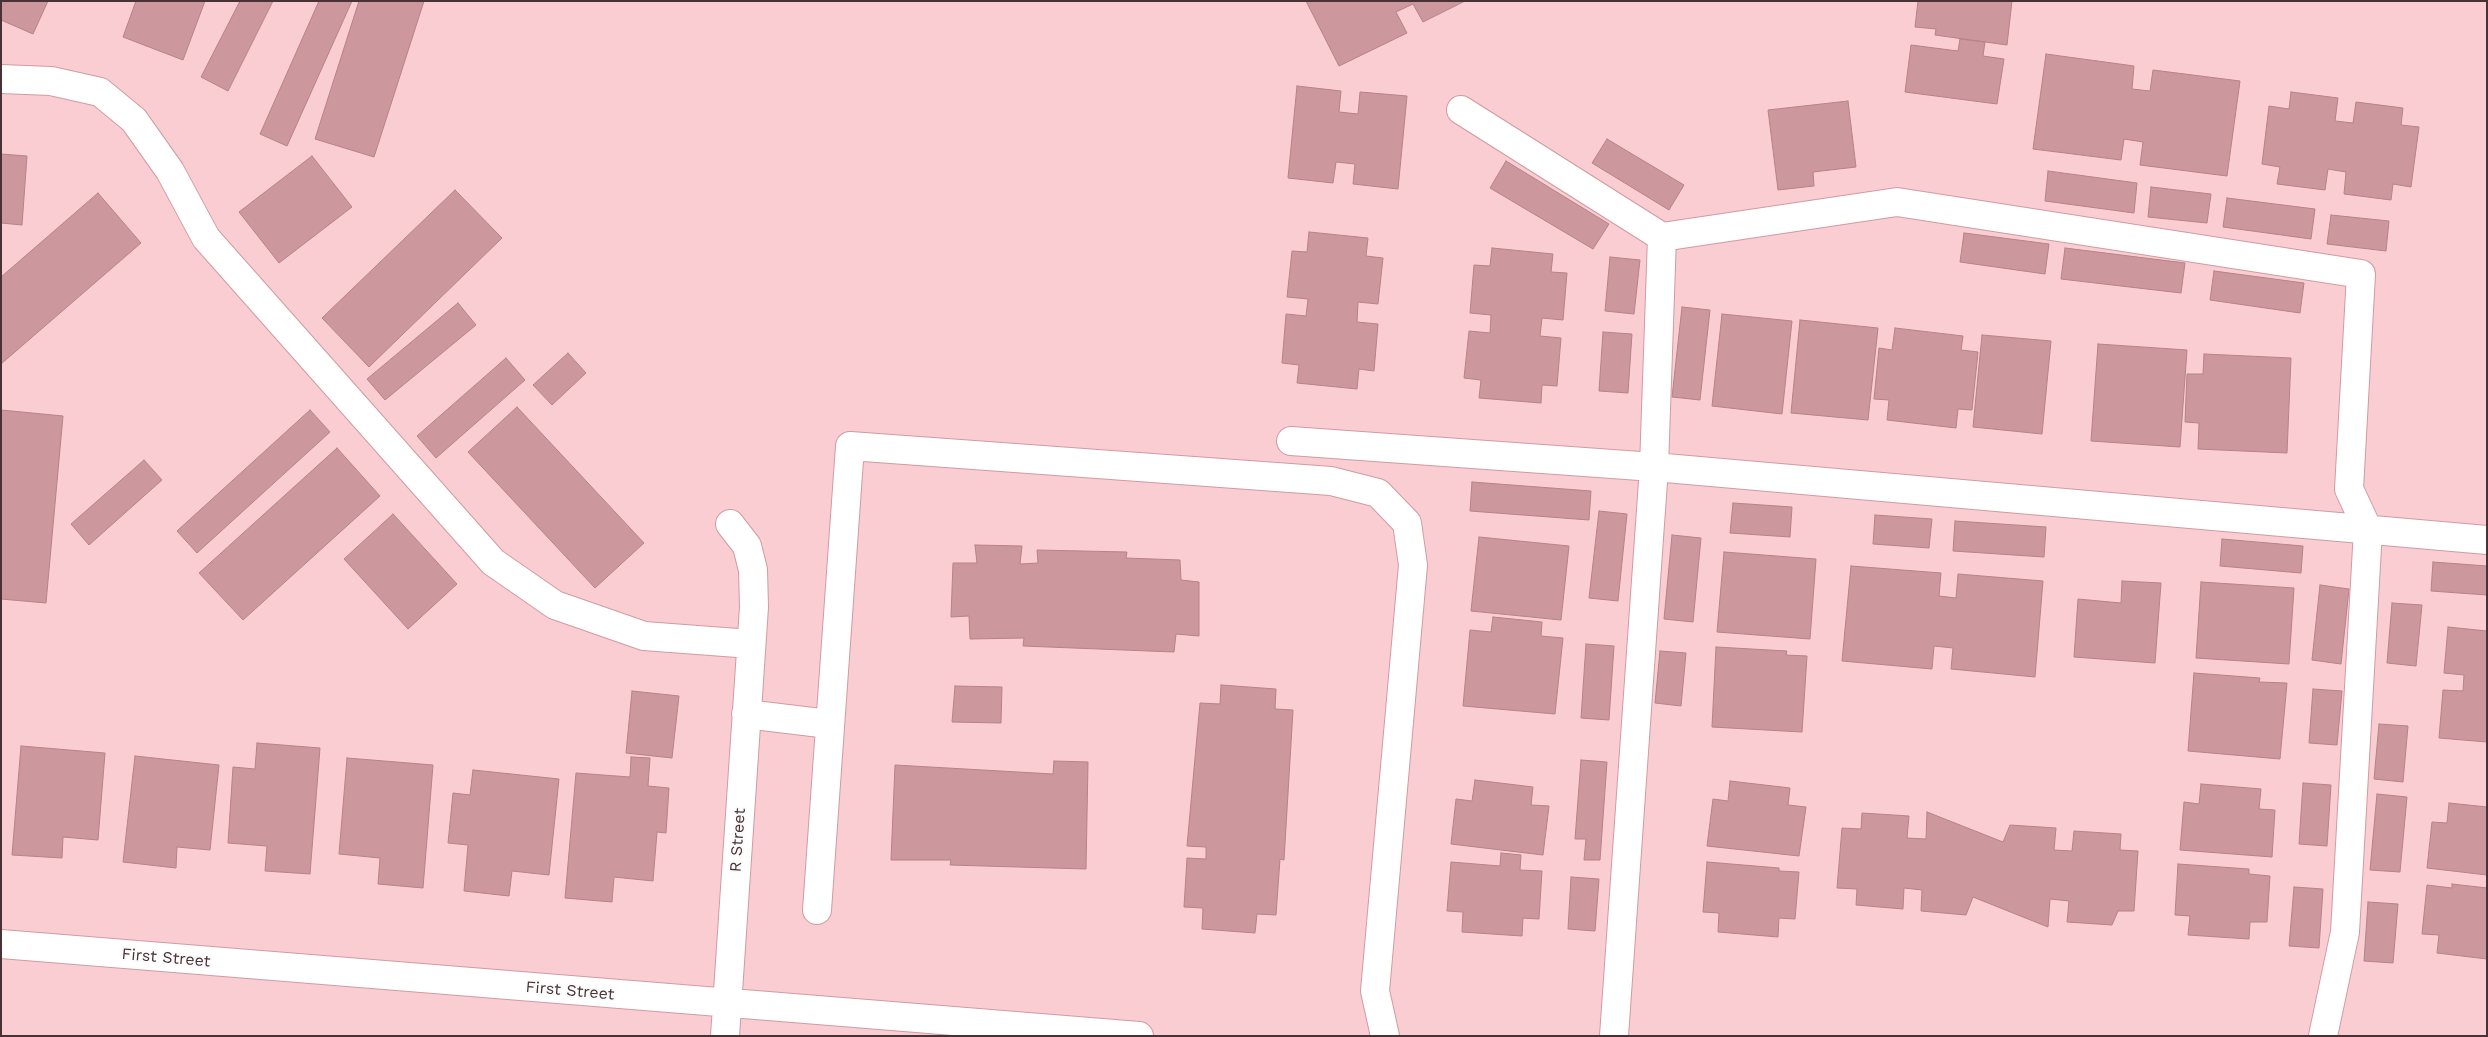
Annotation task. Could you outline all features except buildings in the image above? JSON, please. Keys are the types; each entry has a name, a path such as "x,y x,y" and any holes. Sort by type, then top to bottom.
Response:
{"street":[{"path":"1,79 51,81 100,92 134,120 170,171 206,238 493,562 555,605 644,636 751,644"},
{"path":"1461,110 1662,237 1897,202 2361,274 2349,489 2368,530 2345,932 2322,1036"},
{"path":"1614,1036 1654,467 1662,237"},
{"path":"1292,441 1654,467 2487,540"},
{"path":"817,910 850,446 1331,481 1378,493 1408,523 1413,564 1375,991 1385,1036"},
{"name":"R Street","path":"725,1036 751,644 753,570 747,546 730,524"},
{"path":"746,714 829,724"},
{"name":"First Street","path":"1,944 1139,1036"}]}
